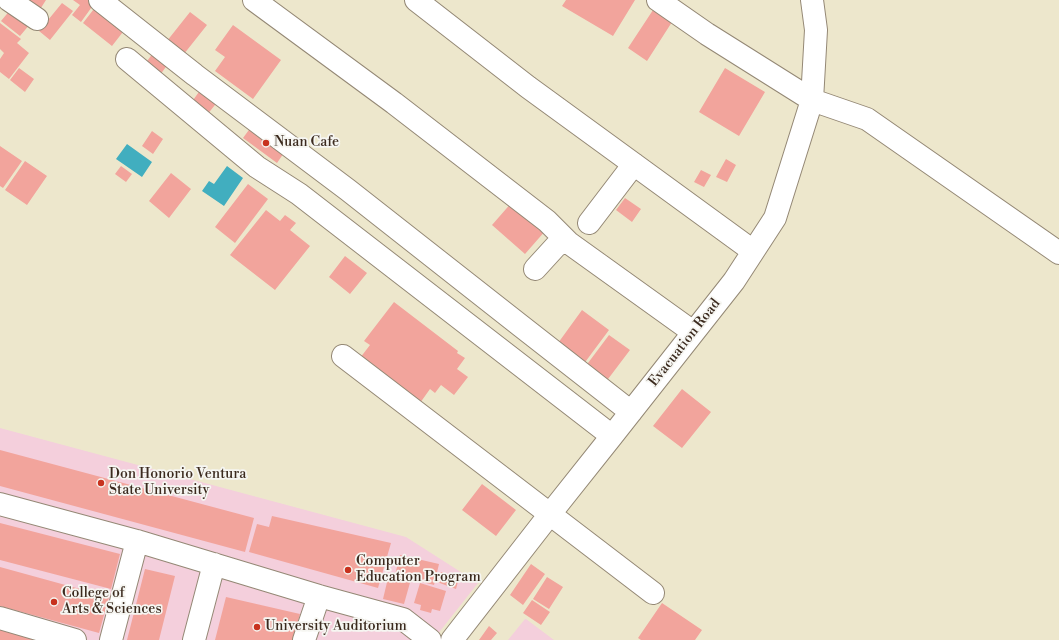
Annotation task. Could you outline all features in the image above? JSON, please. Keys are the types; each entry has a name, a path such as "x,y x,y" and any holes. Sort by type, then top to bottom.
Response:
{"street":[{"path":"9,0 37,19"},
{"path":"100,0 195,75 348,190 631,412"},
{"path":"254,0 394,103 535,211 569,243 693,332"},
{"path":"416,0 528,87 753,251"},
{"path":"658,0 707,34 812,100 868,119 1059,253"},
{"name":"Evacuation Road","path":"452,640 734,281 775,218 812,100 816,30 812,0"},
{"path":"127,59 257,167 299,194 612,436"},
{"path":"589,223 634,164"},
{"path":"535,268 556,246 561,243 569,243"},
{"path":"342,356 653,594"},
{"path":"0,504 137,541 319,596 403,619 430,640"},
{"path":"111,640 137,541"},
{"path":"194,640 214,564"},
{"path":"304,640 319,596"},
{"path":"0,618 75,640"}],"shaded area":[{"name":"Don Honorio Ventura State University","path":"0,428 406,537 478,583 433,640 0,640"},
{"path":"526,619 554,640 508,640"}],"water":[{"path":"127,144 152,162 142,177 116,159"},
{"path":"227,166 243,178 224,206 202,191 209,181 214,184"}],"building":[{"path":"24,0 46,0 39,11"},
{"path":"73,0 89,0 94,4 81,22 72,15 80,5"},
{"path":"566,0 635,0 613,36 562,6"},
{"path":"62,3 73,11 50,40 39,31"},
{"path":"97,5 126,28 112,46 83,23"},
{"path":"11,9 30,24 20,36 1,21"},
{"path":"653,10 672,22 647,61 628,48"},
{"path":"190,12 207,25 180,59 163,46"},
{"path":"0,23 21,39 17,43 29,53 9,79 0,72 0,59 4,53 0,49"},
{"path":"233,25 281,60 253,99 215,71 225,57 215,50"},
{"path":"153,53 168,64 160,75 145,64"},
{"path":"19,68 34,79 25,92 10,80"},
{"path":"725,68 765,92 739,136 699,112"},
{"path":"201,89 218,101 207,115 191,103"},
{"name":"Nuan Cafe","path":"254,123 288,147 277,163 243,138"},
{"path":"152,131 163,139 153,154 142,146"},
{"path":"0,146 22,161 3,188 0,186"},
{"path":"726,159 736,165 727,182 716,177"},
{"path":"25,161 47,176 27,205 5,190"},
{"path":"121,166 132,174 126,182 115,174"},
{"path":"701,170 711,175 704,187 694,182"},
{"path":"171,173 191,189 169,218 149,201"},
{"path":"248,184 268,199 235,243 215,227"},
{"path":"625,198 641,209 632,222 616,210"},
{"path":"513,201 546,230 525,254 492,225"},
{"path":"266,210 280,221 285,215 296,223 290,230 310,246 275,290 230,255"},
{"path":"345,256 367,273 350,294 329,277"},
{"path":"394,302 465,358 457,369 468,377 454,395 441,385 435,393 430,389 420,403 360,358 370,345 364,341"},
{"path":"582,310 609,330 580,369 553,350"},
{"path":"609,335 630,350 602,387 582,371"},
{"path":"682,389 711,412 682,448 653,426"},
{"path":"0,450 254,518 245,552 0,486"},
{"path":"482,484 516,510 496,536 462,510"},
{"name":"Computer Education Program","path":"272,516 391,543 378,588 249,552 257,524 269,527"},
{"path":"0,523 120,554 111,589 0,560"},
{"path":"400,555 439,564 434,585 411,579 404,604 383,599 389,574 395,575"},
{"path":"531,564 545,574 523,605 510,595"},
{"name":"College of Arts & Sciences","path":"0,567 109,597 99,633 0,606"},
{"path":"145,569 175,576 159,640 127,640"},
{"path":"441,572 459,578 456,589 437,582"},
{"path":"547,577 563,587 549,609 533,599"},
{"path":"420,583 446,591 440,611 432,609 431,613 420,610 421,605 414,603"},
{"name":"University Auditorium","path":"226,597 300,614 293,640 215,640"},
{"path":"532,600 550,612 541,625 523,613"},
{"path":"662,603 702,630 695,640 641,640 638,638"},
{"path":"0,626 38,640 0,640"},
{"path":"489,626 497,633 491,640 479,640"}],"place":[{"name":"Nuan Cafe","path":"266,143"},
{"name":"Don Honorio Ventura State University","path":"101,483"},
{"name":"Computer Education Program","path":"348,570"},
{"name":"College of Arts & Sciences","path":"54,602"},
{"name":"University Auditorium","path":"257,627"}]}
